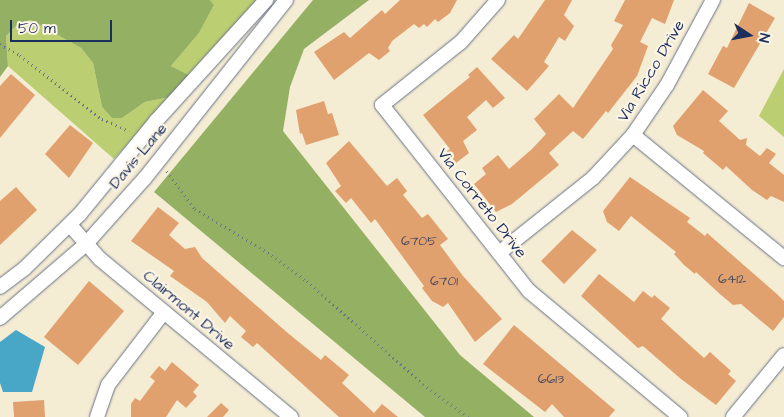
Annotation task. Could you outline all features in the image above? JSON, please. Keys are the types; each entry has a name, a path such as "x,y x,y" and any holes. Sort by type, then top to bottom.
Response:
{"street":[{"name":"Davis Lane","path":"0,288 70,225 126,162 156,121 266,0"},
{"name":"Davis Lane","path":"0,318 85,245 145,178 286,0"},
{"name":"Via Correto Drive","path":"498,0 461,42 382,105 539,301 680,417"},
{"name":"Via Ricco Drive","path":"499,253 593,178 633,135 667,85 713,0"},
{"path":"633,135 784,258"},
{"name":"Clairmont Drive","path":"70,225 85,245 291,417"},
{"path":"96,417 108,385 164,312"},
{"path":"733,417 784,355"}],"path":[{"path":"0,44 20,56 102,119 129,131"},
{"path":"167,170 195,209 272,255 300,275 423,384 468,417"}],"green space":[{"path":"0,0 210,0 214,5 199,33 171,66 189,75 170,97 145,102 122,118 112,118 102,107 93,63 81,48 31,20 19,23 6,36 8,66 0,77"},
{"path":"210,0 259,0 189,75 171,66 199,33 214,5"},
{"path":"313,0 369,0 304,49 290,87 283,131 460,355 534,417 425,417 154,192"},
{"path":"31,20 81,48 93,63 102,107 112,118 122,118 145,102 170,97 114,159 8,66 6,36 19,23"},
{"path":"784,69 784,137 759,116"}],"water":[{"path":"16,330 45,347 32,392 3,392 0,383 0,342"}],"building":[{"path":"400,0 457,0 450,13 438,22 435,19 427,27 424,24 419,28 414,24 392,41 388,48 390,51 379,60 369,53 334,80 314,52 344,32 350,38 382,10 385,14"},
{"path":"545,0 572,0 564,15 574,26 565,41 559,37 544,62 549,66 527,91 491,59 514,35 518,39"},
{"path":"625,0 674,0 665,24 652,18 640,42 648,46 637,76 608,113 606,111 583,139 573,131 549,153 559,165 512,204 496,212 474,184 486,174 482,168 498,155 509,169 532,149 546,134 534,119 559,94 573,108 613,49 611,45 623,25 614,21"},
{"path":"749,3 775,18 734,88 708,74 723,46 727,48"},
{"path":"477,67 505,98 493,108 486,100 467,117 477,130 463,141 469,153 456,163 447,151 450,149 423,115 470,77 468,75"},
{"path":"11,74 35,95 0,138 0,86"},
{"path":"703,90 728,111 719,121 740,140 747,138 746,145 760,156 767,148 776,154 769,163 784,175 784,202 771,196 767,200 752,190 726,166 723,170 703,153 704,151 677,135 673,126"},
{"path":"324,101 328,114 332,113 339,135 306,145 302,133 300,134 296,110"},
{"path":"70,125 93,143 69,178 45,154"},
{"path":"349,141 387,186 397,178 407,191 403,195 422,218 428,214 448,239 440,245 463,276 502,319 475,342 448,303 443,307 432,301 422,288 424,286 375,219 371,223 351,198 346,203 335,191 341,186 326,163"},
{"path":"630,177 690,218 687,222 705,236 707,233 784,301 784,317 773,331 741,304 733,305 696,272 695,274 684,265 674,254 676,252 631,216 619,231 607,222 603,211"},
{"path":"16,187 37,210 0,245 0,201"},
{"path":"158,207 179,223 169,235 185,249 195,247 202,258 289,334 321,360 325,355 349,375 342,383 374,413 382,404 398,417 339,417 257,343 253,347 241,337 246,331 230,316 225,323 207,302 170,276 174,271 131,241"},
{"path":"572,230 597,250 564,284 541,261"},
{"path":"599,274 634,302 643,291 652,298 654,295 670,308 661,319 704,358 710,352 731,371 728,374 736,381 716,405 681,379 643,346 638,348 581,296"},
{"path":"89,281 124,311 78,365 44,337"},
{"path":"514,325 615,410 609,417 564,417 552,404 545,412 483,364"},
{"path":"172,362 199,385 193,392 197,396 186,408 177,400 166,417 131,417 131,404 135,398 140,401 155,381 150,377 159,366 165,371"},
{"path":"44,400 45,417 14,417 13,402"},
{"path":"221,403 229,410 223,417 207,417"}]}
